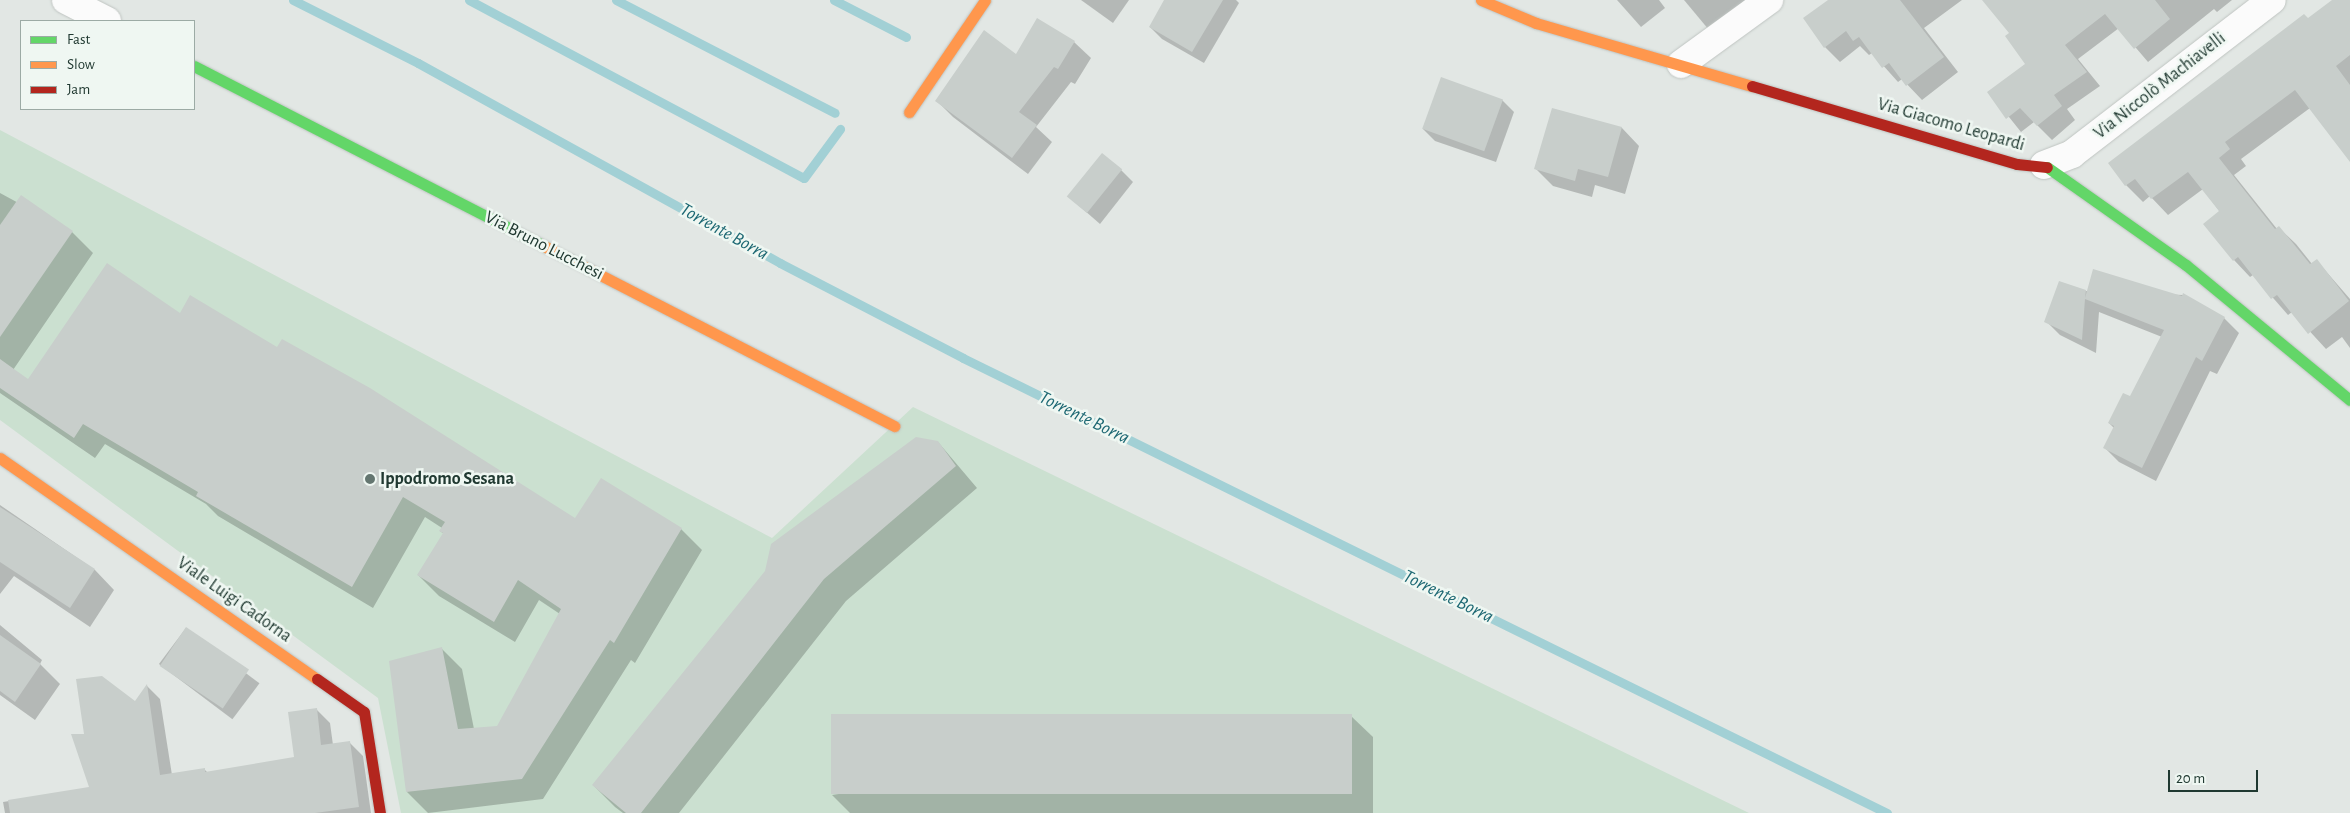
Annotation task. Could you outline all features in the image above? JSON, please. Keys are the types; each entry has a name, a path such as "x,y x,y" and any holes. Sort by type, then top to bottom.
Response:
{"street":[{"path":"66,0 105,20"},
{"path":"908,112 984,0"},
{"name":"Via Giacomo Leopardi","path":"1481,0 1536,23 2017,164 2044,165 2186,265 2350,400"},
{"path":"1681,64 1769,0"},
{"name":"Via Niccolò Machiavelli","path":"2044,165 2072,154 2272,0"},
{"name":"Via Bruno Lucchesi","path":"195,67 894,426"},
{"name":"Viale Luigi Cadorna","path":"0,458 364,712 380,813"}],"green space":[{"name":"Ippodromo Sesana","path":"0,130 772,538 913,407 1749,813 401,813 378,698 0,420"}],"building":[{"path":"1164,0 1223,0 1192,52 1149,27"},
{"path":"1828,0 1900,0 1944,57 1906,86 1889,63 1882,68 1859,37 1853,41 1846,31 1824,48 1803,18"},
{"path":"1982,0 2155,0 2170,19 2134,49 2105,14 2065,45 2087,72 2054,95 2062,106 2037,126 2020,108 2006,119 1987,92 2025,64 2005,36 2009,33"},
{"path":"2332,0 2350,0 2350,55 2336,66 2350,85 2350,162 2295,90 2225,142 2230,149 2219,158 2275,229 2279,226 2310,264 2317,259 2349,301 2308,334 2277,295 2271,299 2238,257 2233,261 2203,224 2219,211 2188,172 2151,199 2135,179 2125,186 2108,163 2304,14 2308,18"},
{"path":"1037,18 1075,41 1058,69 1054,67 1019,112 1037,125 1012,158 935,101 984,30 1016,54"},
{"path":"1441,77 1503,100 1484,151 1422,129"},
{"path":"1552,108 1622,127 1608,177 1578,169 1575,181 1534,169"},
{"path":"1102,153 1122,169 1087,213 1067,197"},
{"path":"21,195 73,231 0,337 0,225"},
{"path":"107,263 180,313 190,295 277,347 282,339 370,388 575,518 601,478 682,528 614,643 610,640 522,779 406,792 389,661 442,647 458,729 497,726 561,609 518,580 494,622 417,575 443,533 439,531 445,522 403,497 352,587 196,496 198,492 83,424 74,438 0,388 0,359 28,379"},
{"path":"2093,269 2182,296 2183,293 2225,317 2202,361 2196,357 2142,468 2103,448 2114,426 2108,423 2123,393 2130,396 2164,330 2085,299 2082,340 2044,322 2059,281 2086,290 2085,298"},
{"path":"916,437 938,441 956,466 824,579 641,813 626,813 592,785 765,571 771,544"},
{"path":"0,507 95,569 70,608 0,562"},
{"path":"186,627 249,669 223,708 160,666"},
{"path":"0,635 41,664 15,702 0,691"},
{"path":"102,676 135,701 147,684 160,775 205,768 205,772 294,757 288,712 317,708 321,745 350,741 359,807 315,813 10,813 8,800 89,787 71,734 84,734 76,679"},
{"path":"831,714 1352,714 1352,794 831,794"}],"waterway":[{"name":"Torrente Borra","path":"293,0 418,63 780,263 963,358 1887,813"},
{"path":"469,0 804,178 840,129"},
{"path":"616,0 835,113"},
{"path":"834,0 906,37"}],"traffic: fast":[{"path":"195,67 544,246"},
{"path":"2047,167 2186,265 2350,400"}],"traffic: slow":[{"path":"909,112 985,0"},
{"path":"1481,0 1536,23 1752,86"},
{"path":"544,246 894,426"},
{"path":"0,458 317,679"}],"traffic: jam":[{"path":"1752,86 2017,164 2047,167"},
{"path":"317,679 364,712 380,813"}],"place":[{"name":"Ippodromo Sesana","path":"370,479"}]}
